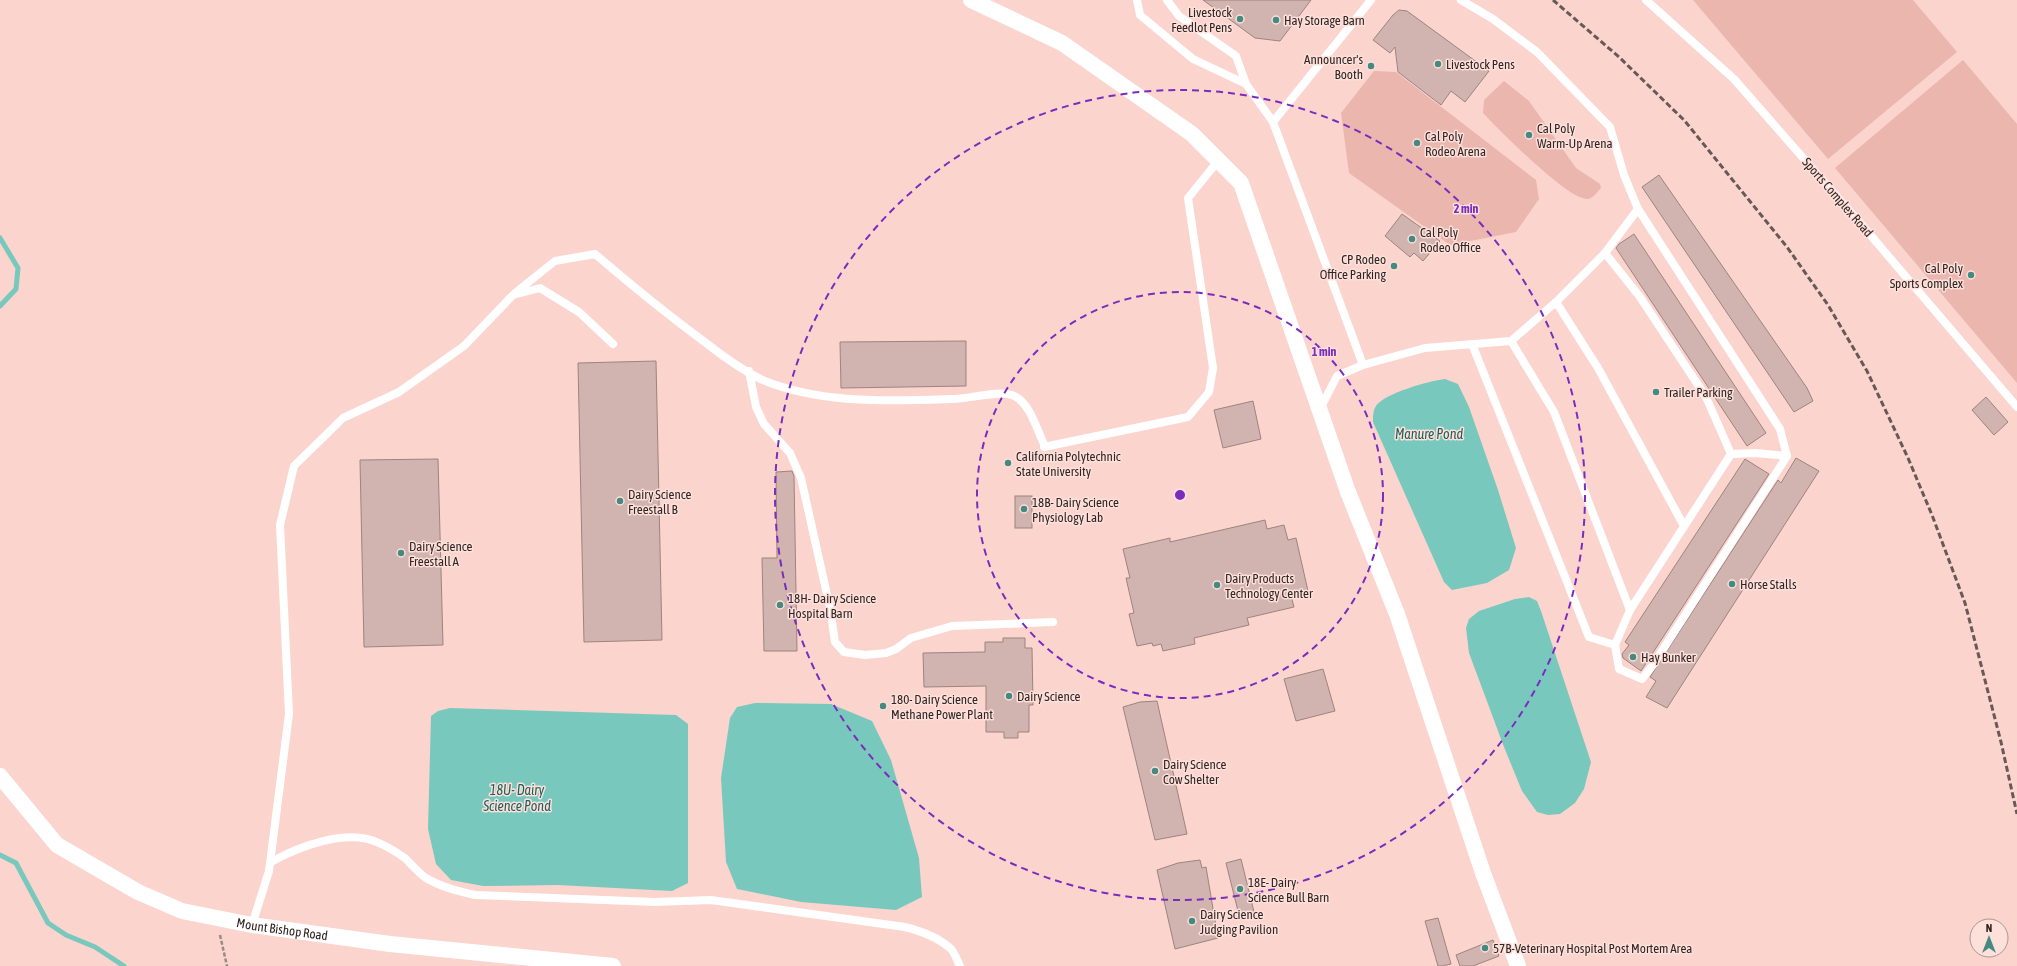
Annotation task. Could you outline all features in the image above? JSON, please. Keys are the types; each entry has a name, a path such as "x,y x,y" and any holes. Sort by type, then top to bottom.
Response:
{"street":[{"path":"971,0 1062,43 1192,134 1241,183 1348,492 1397,614 1483,873 1518,966"},
{"name":"Mount Bishop Road","path":"0,776 57,845 138,892 182,911 252,925 390,944 613,966"}],"lane":[{"path":"1138,0 1140,15 1193,60 1246,84"},
{"path":"1167,0 1179,16 1236,56 1246,84 1272,122 1363,365"},
{"path":"1272,122 1371,0"},
{"path":"1461,0 1493,19 1537,52 1610,127 1624,175 1638,209 1780,430 1786,456 1653,665 1642,679 1619,669 1615,645 1630,610 1731,454"},
{"name":"Sports Complex Road","path":"1646,0 1734,79 1861,224 2017,407"},
{"path":"252,925 271,862 289,714 280,525 294,466 344,418 399,392 464,346 513,295 555,261 595,254 655,306 728,360 772,384 806,393 853,400 954,399 1005,394 1013,396 1026,406 1043,444 1188,416 1209,392 1213,368 1188,198 1218,161"},
{"path":"1319,409 1338,376 1363,365 1425,348 1511,341 1556,302 1605,253 1638,209"},
{"path":"1605,253 1640,297 1706,397 1731,454"},
{"path":"513,295 540,288 579,312 613,344"},
{"path":"1556,302 1598,368 1684,526"},
{"path":"1511,341 1554,412 1630,610"},
{"path":"1472,344 1589,637 1615,645"},
{"path":"749,371 759,413 764,424 790,453 801,478 830,608 835,642 844,652 865,655 886,652 896,649 911,638 952,626 1053,622"},
{"path":"1731,454 1755,452 1786,456"},
{"path":"271,862 290,851 322,841 361,838 378,842 385,846 404,858 426,877 450,889 475,895 655,902 711,900 905,927 926,932 952,950 960,966"}],"path":[{"path":"216,918 227,966"}],"shaded area":[{"name":"California Polytechnic State University","path":"0,0 2017,0 2017,966 0,966"},
{"path":"1693,0 1913,0 1957,52 1828,159"},
{"name":"Cal Poly Sports Complex","path":"1963,60 2017,124 2017,383 1835,168"},
{"name":"Cal Poly Rodeo Arena","path":"1374,71 1396,72 1536,180 1539,199 1516,232 1450,245 1349,173 1341,113"},
{"name":"Cal Poly Warm-Up Arena","path":"1504,81 1529,101 1576,168 1600,184 1601,188 1593,197 1587,199 1578,196 1549,176 1502,133 1483,113 1484,100"}],"water":[{"name":"Manure Pond","path":"1445,379 1458,384 1469,407 1498,490 1516,548 1509,570 1487,583 1452,590 1444,582 1373,422 1375,408 1381,401 1398,392 1429,382"},
{"path":"1529,597 1537,601 1541,611 1591,762 1584,789 1575,803 1560,814 1548,815 1537,812 1522,791 1469,653 1466,628 1469,619 1479,611 1515,599"},
{"path":"755,703 831,704 872,721 891,760 919,858 922,897 896,910 801,902 737,889 726,862 721,778 730,718 737,707"},
{"name":"18U- Dairy Science Pond","path":"450,708 676,715 688,724 688,883 672,891 558,885 483,886 451,880 436,864 428,829 431,716 438,711"}],"building":[{"name":"Hay Storage Barn","path":"1203,0 1311,0 1280,41 1255,38"},
{"name":"Livestock Pens","path":"1399,10 1407,11 1489,71 1465,102 1451,91 1441,105 1398,72 1395,47 1390,53 1373,40 1393,15"},
{"path":"1659,175 1807,388 1813,401 1794,412 1642,187"},
{"name":"Cal Poly Rodeo Office","path":"1402,214 1440,241 1423,261 1414,253 1410,257 1385,236"},
{"path":"1634,234 1766,433 1747,446 1616,248 1619,244"},
{"path":"966,341 966,386 841,388 840,342"},
{"name":"Dairy Science Freestall B","path":"656,361 662,640 584,642 578,363"},
{"path":"1986,397 2008,422 1994,435 1972,410"},
{"path":"1253,401 1261,439 1223,448 1214,410"},
{"name":"Horse Stalls","path":"1796,458 1819,471 1667,708 1646,697 1656,681 1650,677 1778,480 1781,483"},
{"name":"Dairy Science Freestall A","path":"438,459 443,645 364,647 360,460"},
{"name":"Horse Stalls","path":"1745,459 1769,474 1641,671 1623,658 1622,654 1629,645 1625,642"},
{"name":"18H- Dairy Science Hospital Barn","path":"792,471 794,476 797,651 764,651 762,558 777,558 776,472"},
{"name":"18B- Dairy Science Physiology Lab","path":"1015,496 1032,496 1032,528 1015,528"},
{"name":"Dairy Products Technology Center","path":"1265,520 1267,529 1284,525 1288,540 1296,538 1308,591 1291,596 1294,607 1247,618 1249,625 1194,638 1195,644 1163,651 1161,644 1153,646 1152,643 1137,646 1129,614 1134,613 1126,578 1130,578 1123,549 1170,538 1170,542"},
{"name":"Dairy Science","path":"1003,638 1025,638 1025,648 1032,648 1033,705 1029,705 1029,732 1018,732 1018,738 1004,738 1004,732 986,732 986,686 924,687 923,653 985,652 985,642 1003,642"},
{"path":"1323,669 1335,711 1296,721 1284,679"},
{"name":"Dairy Science Cow Shelter","path":"1157,701 1187,834 1155,840 1123,707 1140,702"},
{"name":"18E- Dairy Science Bull Barn","path":"1241,859 1255,916 1240,919 1226,863"},
{"name":"Dairy Science Judging Pavilion","path":"1200,860 1202,868 1206,867 1218,938 1175,949 1157,870 1178,863"},
{"path":"1438,918 1451,964 1442,966 1438,966 1425,921"},
{"name":"57B-Veterinary Hospital Post Mortem Area","path":"1493,940 1499,956 1473,966 1460,966 1456,955"}],"waterway":[{"path":"0,238 18,268 16,289 0,306"},
{"path":"0,855 16,863 48,923 66,935 95,947 124,966"}],"railway":[{"path":"1553,0 1619,57 1684,120 1787,247 1828,305 1867,371 1908,458 1932,515 1965,603 2001,742 2017,814"}],"place":[{"name":"Livestock Feedlot Pens","path":"1240,19"},
{"name":"Hay Storage Barn","path":"1276,20"},
{"name":"Livestock Pens","path":"1438,64"},
{"name":"Announcer's Booth","path":"1371,66"},
{"name":"Cal Poly Warm-Up Arena","path":"1529,135"},
{"name":"Cal Poly Rodeo Arena","path":"1417,143"},
{"name":"Cal Poly Rodeo Office","path":"1412,239"},
{"name":"CP Rodeo Office Parking","path":"1394,266"},
{"name":"Cal Poly Sports Complex","path":"1971,275"},
{"name":"Trailer Parking","path":"1656,392"},
{"name":"California Polytechnic State University","path":"1008,463"},
{"name":"Dairy Science Freestall B","path":"620,501"},
{"name":"18B- Dairy Science Physiology Lab","path":"1024,509"},
{"name":"Dairy Science Freestall A","path":"401,553"},
{"name":"Horse Stalls","path":"1732,584"},
{"name":"Dairy Products Technology Center","path":"1217,585"},
{"name":"18H- Dairy Science Hospital Barn","path":"780,605"},
{"name":"Hay Bunker","path":"1633,657"},
{"name":"Dairy Science","path":"1009,696"},
{"name":"180- Dairy Science Methane Power Plant","path":"883,706"},
{"name":"Dairy Science Cow Shelter","path":"1155,771"},
{"name":"18E- Dairy Science Bull Barn","path":"1240,889"},
{"name":"Dairy Science Judging Pavilion","path":"1192,921"},
{"name":"57B-Veterinary Hospital Post Mortem Area","path":"1485,948"}]}
